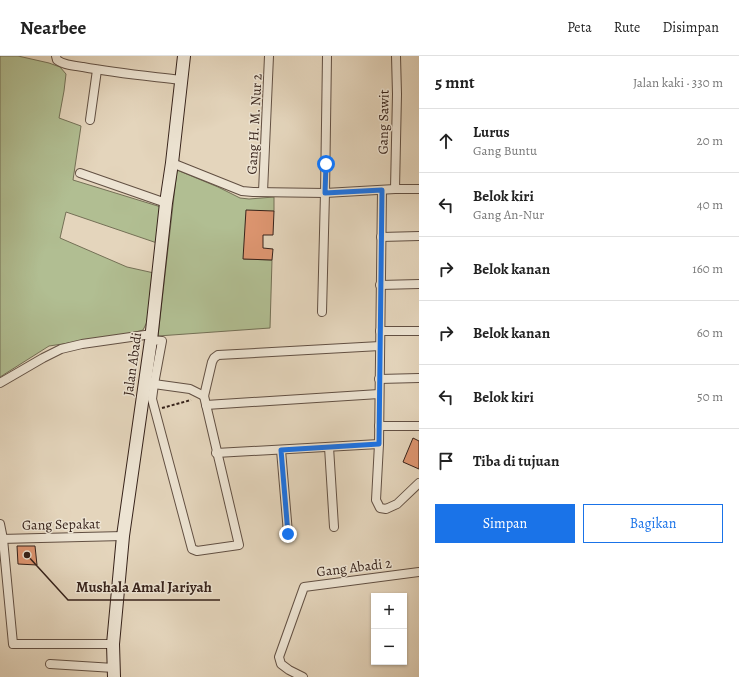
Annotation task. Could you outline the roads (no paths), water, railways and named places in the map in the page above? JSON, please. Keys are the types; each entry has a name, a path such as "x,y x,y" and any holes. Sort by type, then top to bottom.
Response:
{"street":[{"path":"56,56 56,60 61,63 97,70 181,80"},
{"name":"Jalan Abadi","path":"114,672 113,644 123,536 149,385 155,338 166,203 184,56"},
{"name":"Gang H. M. Nur 2","path":"263,192 270,56"},
{"path":"322,312 327,56"},
{"name":"Gang Sawit","path":"395,189 398,94 396,56"},
{"path":"90,120 97,70"},
{"path":"172,163 242,191 325,193 419,189"},
{"path":"80,173 166,203"},
{"path":"382,190 379,444 376,500 380,508 386,509 397,504 419,483"},
{"path":"381,237 419,236"},
{"path":"380,285 419,284"},
{"path":"380,331 419,331"},
{"path":"0,383 61,349 82,344 155,338"},
{"path":"204,396 190,389 149,385 192,548 197,551 239,545 216,453 204,396 214,358 218,355 380,346"},
{"path":"379,379 419,378"},
{"path":"206,405 379,394"},
{"path":"379,426 419,426"},
{"path":"216,453 379,444"},
{"path":"329,447 334,527"},
{"path":"281,450 288,534"},
{"path":"0,524 13,644 113,644"},
{"name":"Gang Sepakat","path":"2,539 123,536"},
{"name":"Gang Abadi 2","path":"303,677 281,664 279,657 304,586 419,572"},
{"path":"50,664 114,672"}],"place":[{"name":"Mushala Amal Jariyah","path":"27,555"}]}
